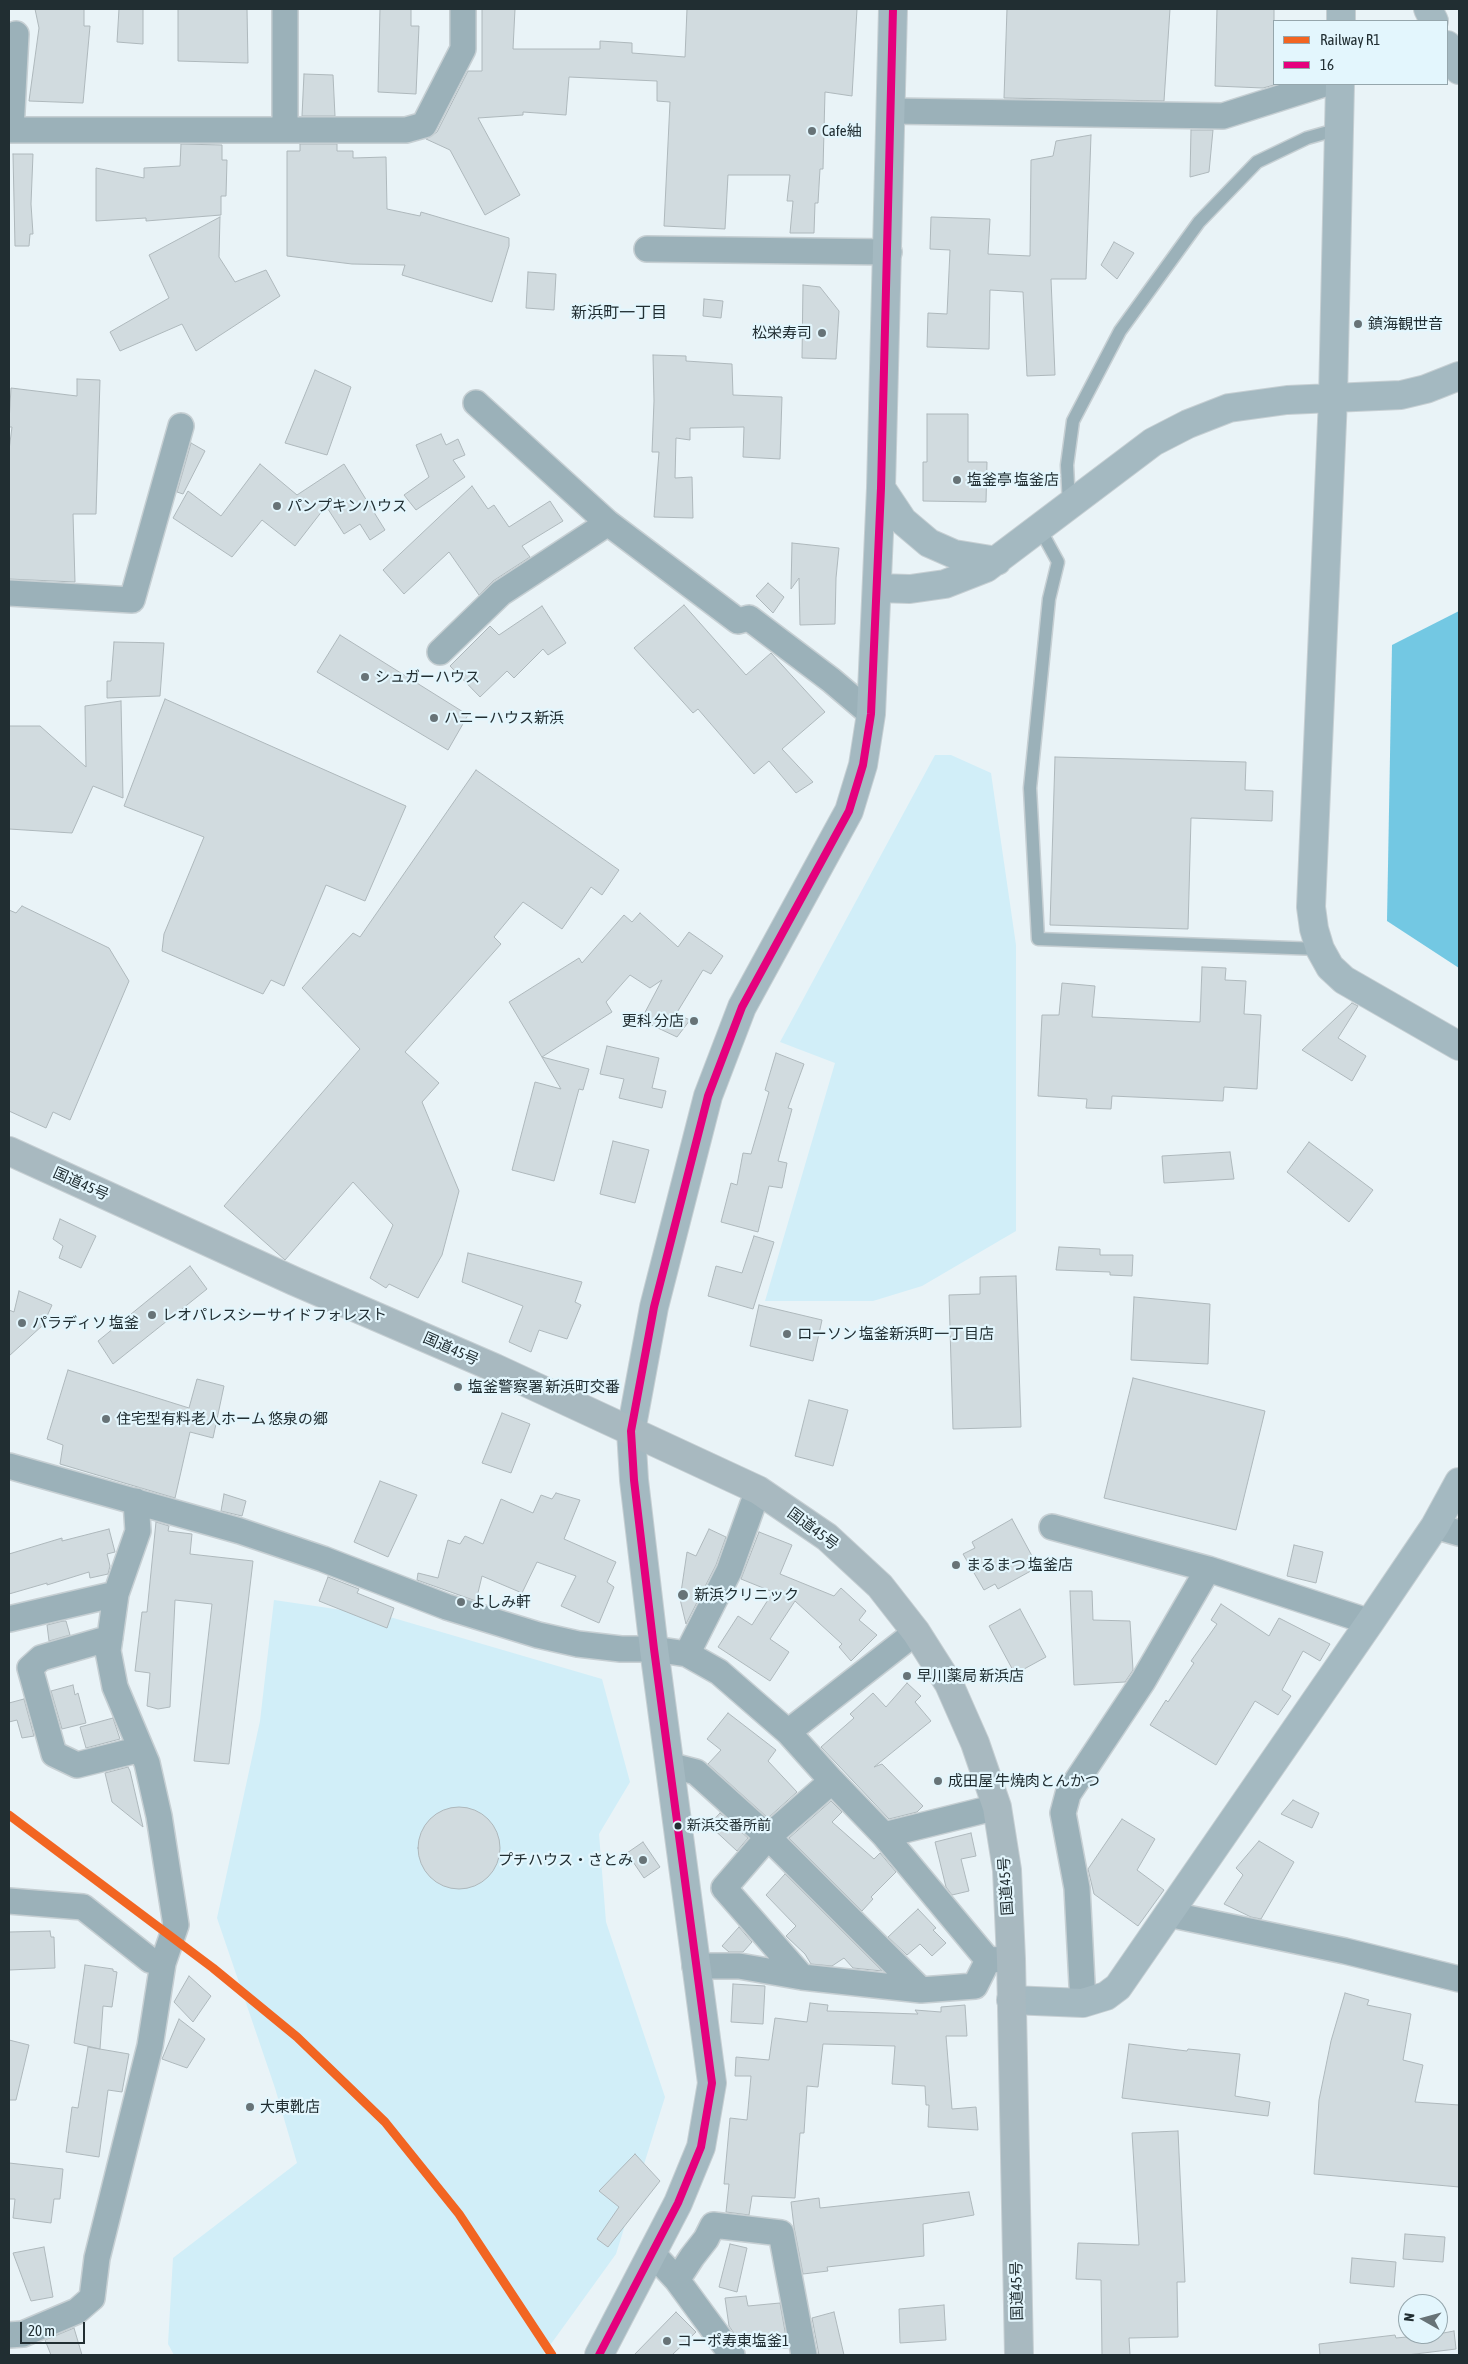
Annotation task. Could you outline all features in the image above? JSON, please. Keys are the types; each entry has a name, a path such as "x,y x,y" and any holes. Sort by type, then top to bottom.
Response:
{"highway":[{"name":"国道45号","path":"9,1151 294,1280 495,1368 758,1490 827,1537 880,1586 916,1632 949,1684 975,1743 997,1807 1007,1870 999,1959 1011,2000 1019,2355"}],"street":[{"path":"285,130 286,9"},
{"path":"16,34 10,130 406,130 424,125 463,49 463,9"},
{"path":"599,2355 678,2203 701,2147 712,2083 654,1649 634,1480 631,1431 654,1307 708,1096 742,1008 849,811 863,765 871,714 877,588 889,252 894,9"},
{"path":"1448,47 1459,70"},
{"path":"891,111 1224,116 1321,85"},
{"path":"1340,85 1333,398 1311,907 1314,929 1320,949 1330,967 1344,980 1459,1046"},
{"path":"647,249 889,252"},
{"path":"877,588 910,589 945,584 986,568 1153,442 1188,424 1229,408 1287,400 1401,395 1426,389 1459,376"},
{"path":"476,403 608,524 738,621 749,618 831,680 871,714"},
{"path":"9,593 132,600 181,426"},
{"path":"881,488 902,521 929,543 954,554 997,560"},
{"path":"440,652 501,593 608,524"},
{"path":"9,1466 240,1531 323,1559 447,1607 538,1635 578,1644 654,1649 687,1654 720,1672 788,1732 999,1959 975,1986 920,1990 802,1977 739,1966 696,1966"},
{"path":"1011,2000 1082,2003 1106,1996 1118,1987 1370,1622 1447,1530 1459,1482"},
{"path":"687,1654 729,1571 758,1490"},
{"path":"9,2335 23,2334 77,2311 92,2298 97,2258 150,2046 163,1964 176,1925 159,1816 147,1763 115,1687 108,1651 116,1594 138,1531 136,1501"},
{"path":"1052,1527 1208,1569 1370,1622"},
{"path":"1082,2003 1081,1935 1076,1888 1063,1813 1068,1794 1142,1681 1208,1569"},
{"path":"9,1619 116,1594"},
{"path":"788,1732 916,1632"},
{"path":"110,1638 41,1658 30,1668 54,1754 77,1765 141,1749"},
{"path":"669,1765 696,1772 768,1837 920,1990"},
{"path":"802,1977 724,1888 768,1837 832,1781"},
{"path":"884,1835 997,1807"},
{"path":"9,1901 83,1907 150,1960 163,1964"},
{"path":"1168,1914 1345,1951 1459,1979"},
{"path":"677,2280 714,2225 780,2233 804,2355"},
{"path":"652,2253 677,2280 732,2355"}],"lane":[{"path":"1069,505 1067,465 1073,421 1120,330 1199,222 1257,162 1308,138 1339,129"},
{"path":"1040,529 1058,562 1048,599 1030,788 1038,938 1320,949"}],"shaded area":[{"path":"935,755 951,755 991,773 1016,945 1016,1231 922,1286 873,1301 765,1301 835,1063 780,1042"},
{"path":"274,1600 390,1617 602,1679 630,1782 599,1834 606,1922 665,2097 616,2254 543,2355 174,2355 168,2344 173,2258 297,2163 275,2088 217,1918 260,1721"}],"water":[{"path":"1459,611 1459,968 1387,921 1392,645"}],"building":[{"path":"35,9 84,9 84,26 90,26 83,103 29,101 39,28"},
{"path":"119,9 143,9 143,44 117,42"},
{"path":"178,9 247,9 248,63 178,61"},
{"path":"380,9 411,9 411,26 419,26 416,94 378,92"},
{"path":"482,9 515,9 513,49 600,49 600,41 632,43 632,53 685,57 687,9 857,9 852,96 825,92 823,169 820,169 818,203 815,203 814,233 790,233 793,201 787,201 790,175 728,175 725,229 664,226 670,102 657,101 657,81 569,77 566,115 523,112 523,115 478,118 520,195 485,215 450,150 426,139 437,132 468,71 482,71"},
{"path":"1007,9 1170,9 1164,101 1004,98"},
{"path":"1217,9 1274,9 1274,85 1263,88 1215,86"},
{"path":"304,74 333,75 335,116 302,116"},
{"path":"1191,130 1213,130 1209,172 1190,177"},
{"path":"1091,135 1086,279 1051,279 1055,375 1027,376 1023,292 990,290 989,349 927,347 928,313 947,314 950,250 930,249 931,217 990,219 988,254 1030,256 1031,160 1053,156 1056,141"},
{"path":"181,144 222,145 222,160 227,160 226,196 221,196 221,215 146,221 146,218 96,221 96,168 144,178 144,168 180,166"},
{"path":"300,144 337,144 337,151 353,151 353,158 386,157 387,209 420,216 421,212 509,238 509,246 492,302 402,275 405,265 352,264 287,256 287,151 300,151"},
{"path":"13,154 33,154 31,204 33,234 30,234 29,246 15,246"},
{"path":"220,217 219,257 235,282 266,270 280,296 196,351 182,324 120,351 110,332 169,298 149,255"},
{"path":"1114,242 1134,253 1117,279 1101,265"},
{"path":"528,272 556,274 554,310 526,308"},
{"path":"803,285 820,287 839,311 836,359 802,358"},
{"path":"704,299 723,301 721,318 703,316"},
{"path":"653,355 686,356 686,361 732,364 733,395 782,397 780,459 743,457 744,427 690,428 690,440 676,438 675,478 692,477 693,518 654,517 659,452 652,452"},
{"path":"315,370 351,387 327,455 285,443"},
{"path":"77,379 100,380 96,514 73,514 75,582 9,579 9,450 12,427 9,427 9,422 11,388 77,396"},
{"path":"927,414 968,414 968,462 987,462 986,502 923,501 923,462 927,462"},
{"path":"441,434 446,445 458,439 465,455 453,460 465,477 416,510 404,495 429,477 416,445"},
{"path":"191,443 205,451 183,494 177,492"},
{"path":"260,464 297,495 344,464 385,530 370,540 360,524 344,534 326,506 295,546 262,520 232,557 173,518 188,491 221,516"},
{"path":"472,486 488,509 494,505 509,527 550,501 563,521 522,546 530,557 493,581 479,595 449,552 404,594 383,570"},
{"path":"792,543 839,548 835,624 800,625 799,578 791,589"},
{"path":"768,583 784,597 773,613 756,596"},
{"path":"684,605 746,675 771,653 825,712 782,749 813,782 796,793 769,761 754,774 698,709 693,713 634,648"},
{"path":"542,606 566,643 548,655 543,649 514,678 507,671 480,697 450,666 490,626 499,635"},
{"path":"340,635 468,715 448,750 317,672"},
{"path":"114,642 164,643 160,696 107,698 107,681 111,681"},
{"path":"165,699 406,806 365,901 326,885 284,986 271,980 263,994 162,951 164,934 204,837 124,806"},
{"path":"121,701 123,798 93,786 72,833 9,829 9,726 40,726 86,767 85,706"},
{"path":"1055,757 1246,762 1245,790 1273,791 1272,821 1191,818 1188,929 1050,925"},
{"path":"476,770 619,870 602,895 591,887 562,929 523,902 494,937 501,944 405,1052 439,1083 422,1102 459,1191 442,1255 418,1298 389,1284 386,1288 370,1278 393,1225 353,1182 285,1260 224,1206 360,1049 302,988 353,933 360,937"},
{"path":"22,906 109,948 129,981 70,1120 53,1112 46,1128 9,1111 9,910 16,913"},
{"path":"640,913 678,947 689,932 723,956 711,974 703,970 676,1014 690,1020 677,1037 641,1020 662,980 650,988 630,975 606,1002 612,1012 542,1057 589,1069 583,1090 579,1089 554,1181 512,1170 535,1082 561,1089 509,1002 579,958 582,963 624,915 632,922"},
{"path":"1202,967 1226,968 1225,980 1246,981 1244,1014 1261,1015 1257,1089 1224,1087 1223,1101 1112,1096 1111,1109 1086,1108 1087,1099 1038,1096 1042,1015 1059,1015 1062,983 1095,986 1092,1017 1200,1022"},
{"path":"1352,1003 1358,1006 1338,1038 1366,1056 1352,1081 1302,1050"},
{"path":"607,1046 659,1058 652,1088 666,1091 662,1108 619,1098 624,1079 600,1074"},
{"path":"776,1053 804,1064 788,1108 792,1109 778,1161 787,1163 782,1188 769,1186 758,1232 721,1222 731,1183 737,1185 743,1153 751,1154 769,1092 765,1090"},
{"path":"613,1141 649,1150 635,1203 600,1194"},
{"path":"1309,1142 1373,1190 1349,1222 1287,1172"},
{"path":"1230,1152 1234,1179 1164,1183 1162,1156"},
{"path":"60,1219 96,1236 81,1268 59,1258 63,1246 53,1239"},
{"path":"754,1236 774,1242 753,1309 708,1296 716,1266 742,1273"},
{"path":"1059,1247 1100,1249 1100,1255 1133,1255 1132,1276 1110,1275 1110,1272 1056,1270"},
{"path":"468,1253 582,1282 575,1302 581,1305 567,1339 539,1330 531,1352 509,1342 523,1306 462,1282"},
{"name":"レオパレスシーサイドフォレスト","path":"190,1266 207,1289 113,1364 98,1341"},
{"path":"1016,1276 1021,1427 953,1429 949,1295 980,1294 980,1277"},
{"path":"19,1291 52,1305 43,1325 9,1356 9,1310 14,1312"},
{"path":"1134,1297 1210,1304 1208,1364 1131,1360"},
{"path":"759,1305 822,1320 813,1361 750,1346"},
{"name":"住宅型有料老人ホーム 悠泉の郷","path":"68,1370 189,1408 197,1379 224,1386 213,1438 190,1432 175,1498 60,1464 63,1445 47,1439"},
{"path":"1133,1378 1265,1411 1236,1530 1104,1498"},
{"path":"809,1400 848,1410 833,1466 795,1456"},
{"path":"502,1413 530,1424 511,1473 482,1463"},
{"path":"380,1481 417,1495 388,1557 354,1542"},
{"path":"556,1493 580,1500 564,1539 616,1562 607,1582 614,1587 599,1623 561,1606 576,1576 537,1562 522,1593 482,1576 476,1601 417,1580 418,1573 438,1578 448,1540 460,1544 465,1536 483,1544 501,1499 533,1513 541,1495 552,1499"},
{"path":"224,1494 246,1501 242,1516 221,1511"},
{"path":"1012,1519 1038,1567 998,1589 995,1584 984,1590 963,1554 975,1548 972,1542"},
{"path":"156,1522 169,1526 168,1531 192,1534 190,1554 253,1561 229,1764 194,1761 212,1604 175,1600 170,1707 158,1709 147,1706 150,1673 135,1671 142,1612 147,1612"},
{"path":"109,1529 115,1552 107,1554 110,1566 108,1574 90,1578 89,1572 9,1594 9,1554 62,1538 62,1541"},
{"path":"709,1529 726,1537 716,1565 686,1624 680,1599 687,1552 696,1556"},
{"path":"759,1532 792,1545 780,1574 834,1596 841,1588 866,1611 859,1620 877,1635 851,1661 839,1647 842,1644 795,1601 770,1639 789,1652 770,1681 718,1647 738,1616 752,1625 773,1592 741,1579"},
{"path":"1294,1545 1323,1552 1316,1583 1287,1576"},
{"path":"328,1577 359,1589 357,1593 394,1608 387,1628 319,1601"},
{"path":"1070,1591 1092,1591 1093,1620 1130,1621 1133,1670 1125,1682 1074,1685"},
{"path":"1221,1604 1269,1636 1279,1618 1330,1644 1320,1661 1303,1651 1282,1690 1291,1696 1278,1715 1255,1701 1216,1765 1150,1725 1194,1663 1191,1661 1217,1624 1211,1620"},
{"path":"1020,1609 1046,1657 1015,1674 989,1626"},
{"path":"66,1621 70,1635 49,1641 47,1625"},
{"path":"907,1683 921,1696 915,1702 931,1721 874,1767 882,1764 923,1806 917,1812 889,1819 821,1747 854,1718 850,1714 873,1693 886,1707"},
{"path":"73,1685 75,1695 78,1693 86,1723 62,1729 51,1691"},
{"path":"24,1699 34,1736 22,1738 17,1720 9,1722 9,1703"},
{"path":"728,1713 776,1750 768,1761 797,1792 768,1818 708,1764 721,1750 707,1739"},
{"path":"113,1718 120,1739 86,1748 80,1727"},
{"path":"128,1767 143,1827 112,1802 105,1773"},
{"path":"1293,1800 1319,1813 1312,1828 1281,1814"},
{"path":"831,1801 842,1812 832,1822 874,1859 880,1853 896,1872 871,1897 873,1899 862,1911 789,1838"},
{"path":"451,1807 467,1807 482,1814 493,1825 500,1840 497,1864 488,1877 467,1889 451,1889 436,1882 425,1871 418,1856 418,1840 425,1825 436,1814"},
{"path":"720,1813 748,1838 737,1851 709,1825"},
{"path":"1122,1819 1155,1839 1137,1870 1164,1890 1138,1926 1094,1894 1088,1869"},
{"path":"971,1833 976,1856 961,1859 969,1891 952,1895 946,1887 935,1842"},
{"path":"1259,1841 1294,1862 1261,1919 1251,1917 1224,1904 1243,1875 1236,1868"},
{"name":"プチハウス・さとみ","path":"643,1842 660,1867 644,1878 627,1853"},
{"path":"785,1874 882,1971 853,1968 844,1958 832,1966 811,1964 805,1954 786,1936 796,1926 766,1895"},
{"path":"918,1909 936,1928 933,1930 946,1943 932,1956 920,1944 907,1955 888,1937"},
{"path":"739,1927 752,1942 743,1952 729,1952 722,1946"},
{"path":"50,1931 51,1937 54,1937 55,1968 9,1970 9,1932"},
{"path":"85,1965 113,1969 113,1971 117,1972 112,2007 103,2006 100,2049 74,2043"},
{"path":"189,1976 211,1996 193,2022 174,2002"},
{"path":"733,1984 765,1986 763,2024 731,2022"},
{"path":"1345,1993 1369,2000 1367,2005 1411,2014 1403,2060 1423,2065 1415,2102 1459,2105 1459,2187 1314,2174 1319,2100 1331,2041"},
{"path":"810,2003 828,2005 827,2011 918,2014 915,2010 941,2012 941,2007 965,2005 967,2036 946,2036 952,2109 976,2107 978,2130 928,2127 929,2105 926,2105 925,2086 892,2084 895,2046 823,2044 818,2087 807,2086 804,2133 800,2133 795,2198 752,2196 749,2215 726,2212 729,2184 724,2184 730,2118 747,2120 751,2076 735,2076 736,2057 769,2060 775,2018 807,2022"},
{"path":"179,2019 205,2039 187,2068 162,2059"},
{"path":"9,2040 29,2045 16,2100 9,2100"},
{"path":"1129,2044 1187,2051 1188,2049 1240,2054 1235,2096 1270,2102 1268,2116 1122,2098"},
{"path":"88,2047 129,2054 122,2092 108,2090 99,2157 66,2152 72,2107 78,2108"},
{"path":"1178,2131 1185,2282 1177,2282 1178,2337 1129,2338 1130,2355 1102,2355 1101,2280 1076,2279 1078,2243 1139,2245 1132,2133"},
{"path":"635,2154 660,2181 608,2247 597,2239 619,2207 599,2191"},
{"path":"9,2163 63,2169 60,2199 54,2199 51,2223 13,2218 15,2199 9,2199"},
{"path":"969,2192 974,2215 923,2224 924,2256 827,2267 828,2271 803,2274 791,2202 819,2198 820,2208"},
{"path":"1405,2234 1445,2237 1443,2262 1403,2259"},
{"path":"730,2244 747,2248 737,2292 719,2287"},
{"path":"44,2247 53,2297 31,2301 13,2253"},
{"path":"1352,2258 1396,2262 1394,2287 1350,2283"},
{"path":"746,2296 748,2306 780,2303 788,2348 768,2349 766,2337 738,2339 729,2326 725,2298"},
{"path":"944,2305 946,2340 900,2343 899,2309"},
{"name":"コーポ寿東塩釜1","path":"676,2312 696,2332 672,2355 634,2355"},
{"path":"834,2312 844,2355 819,2355 812,2318"},
{"path":"74,2328 82,2355 51,2355 45,2340"},
{"path":"1454,2331 1456,2349 1407,2355 1320,2355 1319,2344 1395,2335 1396,2338 1398,2338 1398,2344 1448,2344 1448,2332"}],"rail line":[{"name":"R1","path":"9,1815 213,1968 297,2037 385,2122 459,2214 552,2355"}],"transit line":[{"name":"16","path":"599,2355 678,2203 701,2147 712,2083 654,1649 634,1480 631,1431 654,1307 708,1096 742,1007 849,811 863,765 871,714 881,488 893,9"}],"place":[{"name":"Cafe紬","path":"812,131"},
{"name":"鎮海観世音","path":"1358,324"},
{"name":"松栄寿司","path":"822,333"},
{"name":"塩釜亭 塩釜店","path":"957,480"},
{"name":"パンプキンハウス","path":"277,506"},
{"name":"シュガーハウス","path":"365,677"},
{"name":"ハニーハウス新浜","path":"434,718"},
{"name":"更科 分店","path":"694,1021"},
{"name":"レオパレスシーサイドフォレスト","path":"152,1315"},
{"name":"パラディソ 塩釜","path":"22,1323"},
{"name":"ローソン 塩釜新浜町一丁目店","path":"787,1334"},
{"name":"塩釜警察署 新浜町交番","path":"458,1387"},
{"name":"住宅型有料老人ホーム 悠泉の郷","path":"106,1419"},
{"name":"まるまつ 塩釜店","path":"956,1565"},
{"name":"新浜クリニック","path":"683,1595"},
{"name":"よしみ軒","path":"461,1602"},
{"name":"早川薬局 新浜店","path":"907,1676"},
{"name":"成田屋 牛焼肉とんかつ","path":"938,1781"},
{"name":"新浜交番所前","path":"678,1826"},
{"name":"プチハウス・さとみ","path":"643,1860"},
{"name":"大東靴店","path":"250,2107"},
{"name":"コーポ寿東塩釜1","path":"667,2341"}],"district":[{"name":"新浜町一丁目","path":"619,313"}]}
